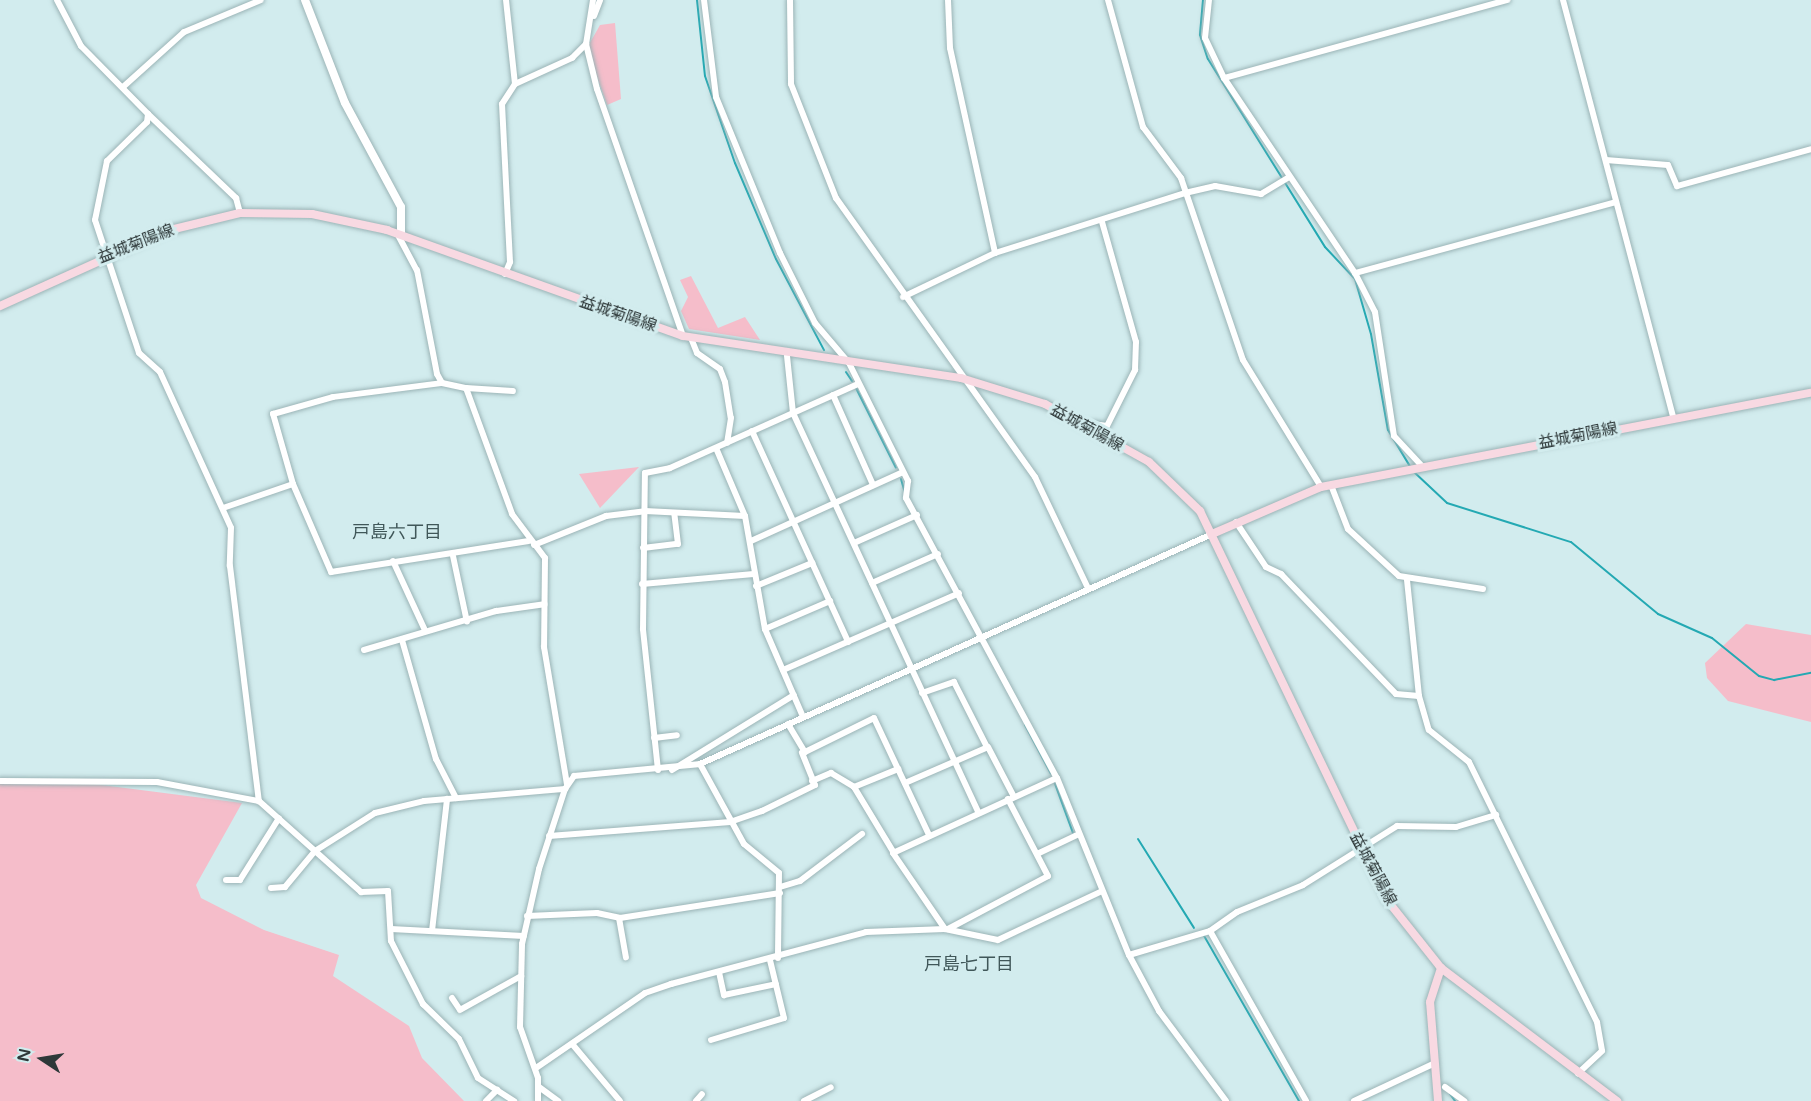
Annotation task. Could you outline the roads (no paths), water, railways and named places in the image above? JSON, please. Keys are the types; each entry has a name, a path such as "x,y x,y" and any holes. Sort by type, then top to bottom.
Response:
{"main road":[{"name":"益城菊陽線","path":"0,306 108,254 166,231 240,213 312,214 400,236 687,337 787,356 961,378 1029,397 1090,429 1169,478 1212,534 1388,900 1441,968 1617,1101"},
{"name":"益城菊陽線","path":"1212,534 1236,521 1321,487 1673,417 1811,393"},
{"path":"1438,1101 1430,1002 1441,968"}],"street":[{"path":"57,0 81,46 236,198 240,213"},
{"path":"123,87 184,32 261,0"},
{"path":"305,0 345,103 401,207 400,236 417,270 442,383"},
{"path":"506,0 515,84"},
{"path":"591,24 592,0"},
{"path":"505,274 510,262 502,104 515,84 572,58 586,44 600,0"},
{"path":"704,0 708,62 727,131 815,323 849,363 903,472 906,498 985,637 1057,778 1100,892 1129,955 1159,1011 1226,1101"},
{"path":"790,0 791,84 836,198 886,263 903,297 1035,477 1087,586"},
{"path":"948,0 950,48 995,253"},
{"path":"1108,0 1143,127 1181,178 1243,360 1321,487"},
{"path":"1209,0 1205,38 1224,78 1284,180 1355,273 1375,312 1394,436 1419,467"},
{"path":"1224,78 1508,0"},
{"path":"1563,0 1673,417"},
{"path":"586,44 687,337 697,353 720,369 725,382 731,418 727,443"},
{"path":"146,112 147,122 108,161 95,220 139,353 160,372 231,528 230,566 258,801"},
{"path":"1606,160 1668,165 1677,186 1811,149"},
{"path":"903,297 995,253 1102,222 1185,193 1215,186 1262,194 1284,180"},
{"path":"1355,273 1616,202"},
{"path":"1090,429 1093,424 1107,426 1135,370 1136,342 1102,222"},
{"path":"787,356 793,413 909,667 979,813"},
{"path":"513,391 466,388 442,383 333,398 273,414 293,484 331,572 363,569 393,561 453,556 531,543 606,516 645,512 745,516"},
{"path":"658,770 642,584 645,473 716,448 858,384"},
{"path":"466,388 512,514 531,543 545,558 544,648 566,786 549,836 527,916 524,936 520,1027 536,1068 539,1087 538,1101"},
{"path":"833,395 873,485"},
{"path":"753,431 848,642"},
{"path":"716,448 745,516 765,629 804,717"},
{"path":"751,541 903,472"},
{"path":"223,508 293,484"},
{"path":"1331,485 1348,529 1382,564 1407,580"},
{"path":"643,548 678,544 674,513"},
{"path":"854,543 917,515"},
{"path":"1236,521 1266,567 1281,574 1393,691 1419,696"},
{"path":"271,888 287,886 315,851 364,817 447,799 566,786 584,774 672,770 700,764 909,667 985,637 1087,586 1212,534"},
{"path":"872,583 938,554"},
{"path":"453,556 467,622"},
{"path":"393,561 424,628"},
{"path":"756,586 812,562"},
{"path":"642,584 754,574"},
{"path":"1407,580 1419,576 1483,589"},
{"path":"1407,580 1419,696 1429,730 1469,762 1597,1022 1602,1051 1578,1073"},
{"path":"783,670 960,593"},
{"path":"765,629 830,602"},
{"path":"364,650 545,604"},
{"path":"402,640 436,759 456,798"},
{"path":"922,693 954,682 1048,876 946,929"},
{"path":"672,770 794,695"},
{"path":"802,752 871,717 929,835"},
{"path":"549,836 730,822 762,812 815,784 788,724"},
{"path":"654,738 677,735"},
{"path":"905,783 987,747"},
{"path":"700,764 744,844 778,873 780,890 778,958"},
{"path":"854,787 898,768"},
{"path":"813,781 831,773 854,787 894,853 946,929"},
{"path":"894,853 1057,778"},
{"path":"0,781 146,781 258,801 361,892 388,891 391,929 423,1004 459,1039 478,1078 514,1101"},
{"path":"432,931 447,799"},
{"path":"1129,955 1210,931 1362,850 1397,826 1456,826 1496,815"},
{"path":"226,880 240,880 279,818"},
{"path":"527,916 597,913 619,918 780,890 800,881 862,834"},
{"path":"1037,854 1077,835"},
{"path":"536,1068 573,1045 645,993 866,932 946,929 998,940 1100,892"},
{"path":"619,918 626,957"},
{"path":"391,929 524,936"},
{"path":"1210,931 1306,1101"},
{"path":"711,1040 784,1018 770,960"},
{"path":"719,972 723,996 776,984"},
{"path":"452,998 460,1010 521,976"},
{"path":"573,1045 620,1101"},
{"path":"1354,1101 1435,1063"},
{"path":"539,1087 558,1101"},
{"path":"804,1101 831,1087"},
{"path":"1445,1087 1464,1101"},
{"path":"486,1101 497,1090"},
{"path":"696,1101 702,1094"}],"waterway":[{"path":"697,0 705,76 735,163 776,259 824,350"},
{"path":"1203,0 1200,35 1208,59 1325,247 1355,279 1371,334 1388,430 1411,468"},
{"path":"846,372 852,381"},
{"path":"856,388 896,468"},
{"path":"1414,472 1447,503 1571,542 1658,614 1712,638 1759,676 1774,680 1811,673"},
{"path":"901,479 910,511"},
{"path":"1025,725 1051,774"},
{"path":"1054,781 1073,833"},
{"path":"1138,839 1194,928"},
{"path":"1203,934 1299,1101"},
{"path":"1450,1094 1455,1101"}],"district":[{"name":"戸島六丁目","path":"397,532"},
{"name":"戸島七丁目","path":"969,964"}]}
